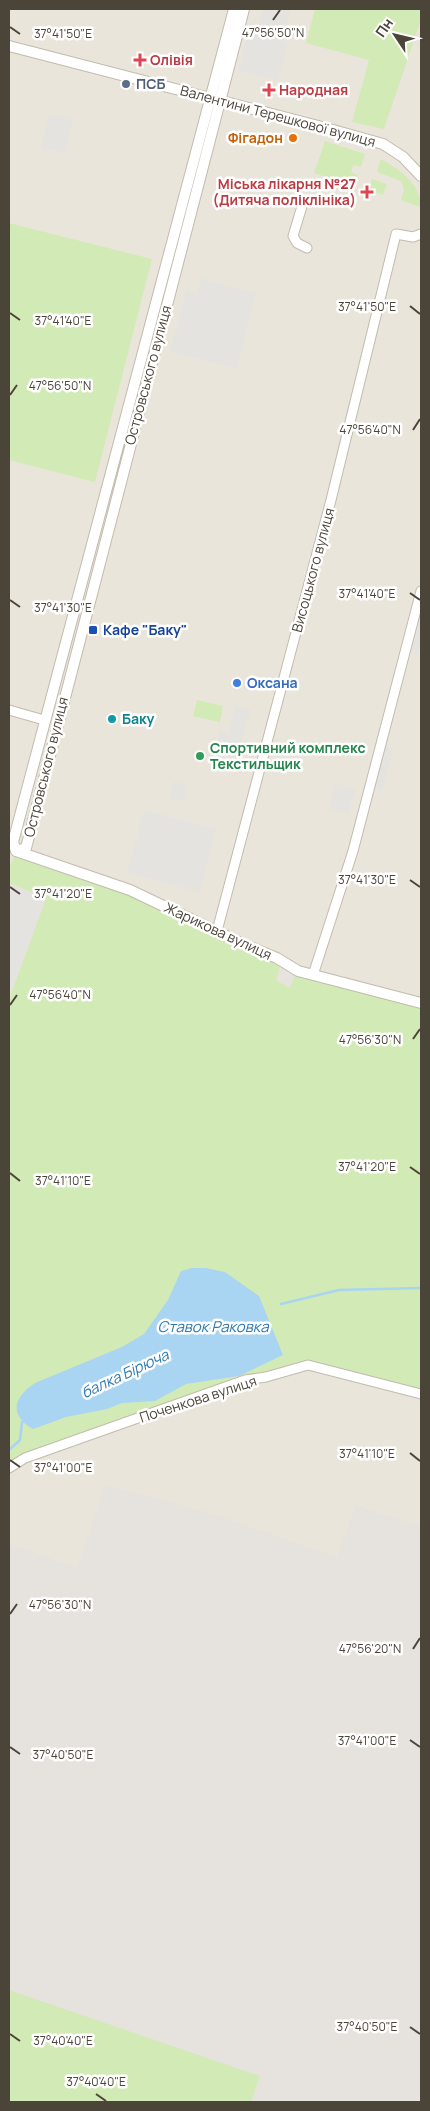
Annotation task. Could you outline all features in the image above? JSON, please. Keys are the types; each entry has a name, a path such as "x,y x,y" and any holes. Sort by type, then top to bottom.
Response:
{"street":[{"name":"Островського вулиця","path":"234,9 215,99 26,848 16,851 13,842 44,720 215,99 244,9"},
{"name":"Валентини Терешкової вулиця","path":"9,46 383,144 404,157 421,176"},
{"path":"303,203 293,236 297,243 307,248"},
{"name":"Висоцького вулиця","path":"217,930 331,500 396,234 413,237 421,234"},
{"path":"313,975 353,851 421,591"},
{"path":"9,710 44,720"},
{"name":"Жарикова вулиця","path":"16,851 130,890 276,958 298,971 421,1002"},
{"name":"Поченкова вулиця","path":"9,1468 25,1458 245,1380 266,1377 308,1365 421,1394"}],"shaded area":[{"path":"9,9 421,9 421,2102 9,2102"},
{"path":"263,9 291,9 283,41 288,43 278,81 238,71 248,33 256,35"},
{"path":"49,114 73,120 65,154 41,148"},
{"path":"201,278 256,294 237,369 170,352 186,292 197,293"},
{"path":"421,613 421,642 418,655 411,653"},
{"path":"235,706 251,710 236,758 214,753 219,731 229,733"},
{"path":"386,747 394,749 382,790 374,788"},
{"path":"174,781 188,786 183,801 169,798"},
{"path":"336,784 355,789 348,814 329,808"},
{"path":"144,810 216,829 200,892 127,873"},
{"path":"9,883 46,898 9,999"},
{"path":"282,960 298,971 289,988 276,980"},
{"path":"105,1485 210,1513 337,1557 356,1506 421,1526 421,2102 251,2102 260,2076 9,1990 9,1544 77,1568"}],"green space":[{"path":"315,9 421,9 421,19 384,129 352,122 369,60 306,43"},
{"path":"325,141 365,154 361,167 353,165 351,172 358,175 355,186 314,173"},
{"path":"381,159 395,167 413,184 420,199 421,207 401,200 404,189 401,181 377,172"},
{"path":"372,179 387,184 383,195 369,190"},
{"path":"9,223 152,259 95,482 9,460"},
{"path":"197,700 223,706 220,722 193,716"},
{"path":"16,851 98,880 282,960 276,980 289,988 298,971 421,1003 421,1394 308,1365 266,1377 9,1468 9,999 46,898 9,883 9,869"},
{"path":"9,1990 260,2076 251,2102 9,2102"}],"water":[{"name":"Ставок Раковка","path":"192,1268 206,1268 225,1272 259,1296 283,1355 239,1376 186,1384 155,1401 122,1403 107,1409 66,1417 33,1429 25,1423 17,1412 17,1406 22,1394 28,1388 35,1383 122,1347 144,1334 168,1300 181,1271"}],"waterway":[{"name":"балка Бірюча","path":"281,1304 339,1290 421,1288"},
{"name":"балка Бірюча","path":"9,1450 20,1440 22,1422 25,1421"}],"place":[{"name":"Олівія","path":"140,60"},
{"name":"ПСБ","path":"126,84"},
{"name":"Народная","path":"269,90"},
{"name":"Фігадон","path":"293,138"},
{"name":"Міська лікарня №27 (Дитяча поліклініка)","path":"367,192"},
{"name":"Кафе \"Баку\"","path":"93,630"},
{"name":"Оксана","path":"237,683"},
{"name":"Баку","path":"112,719"},
{"name":"Спортивний комплекс Текстильщик","path":"200,756"}]}
